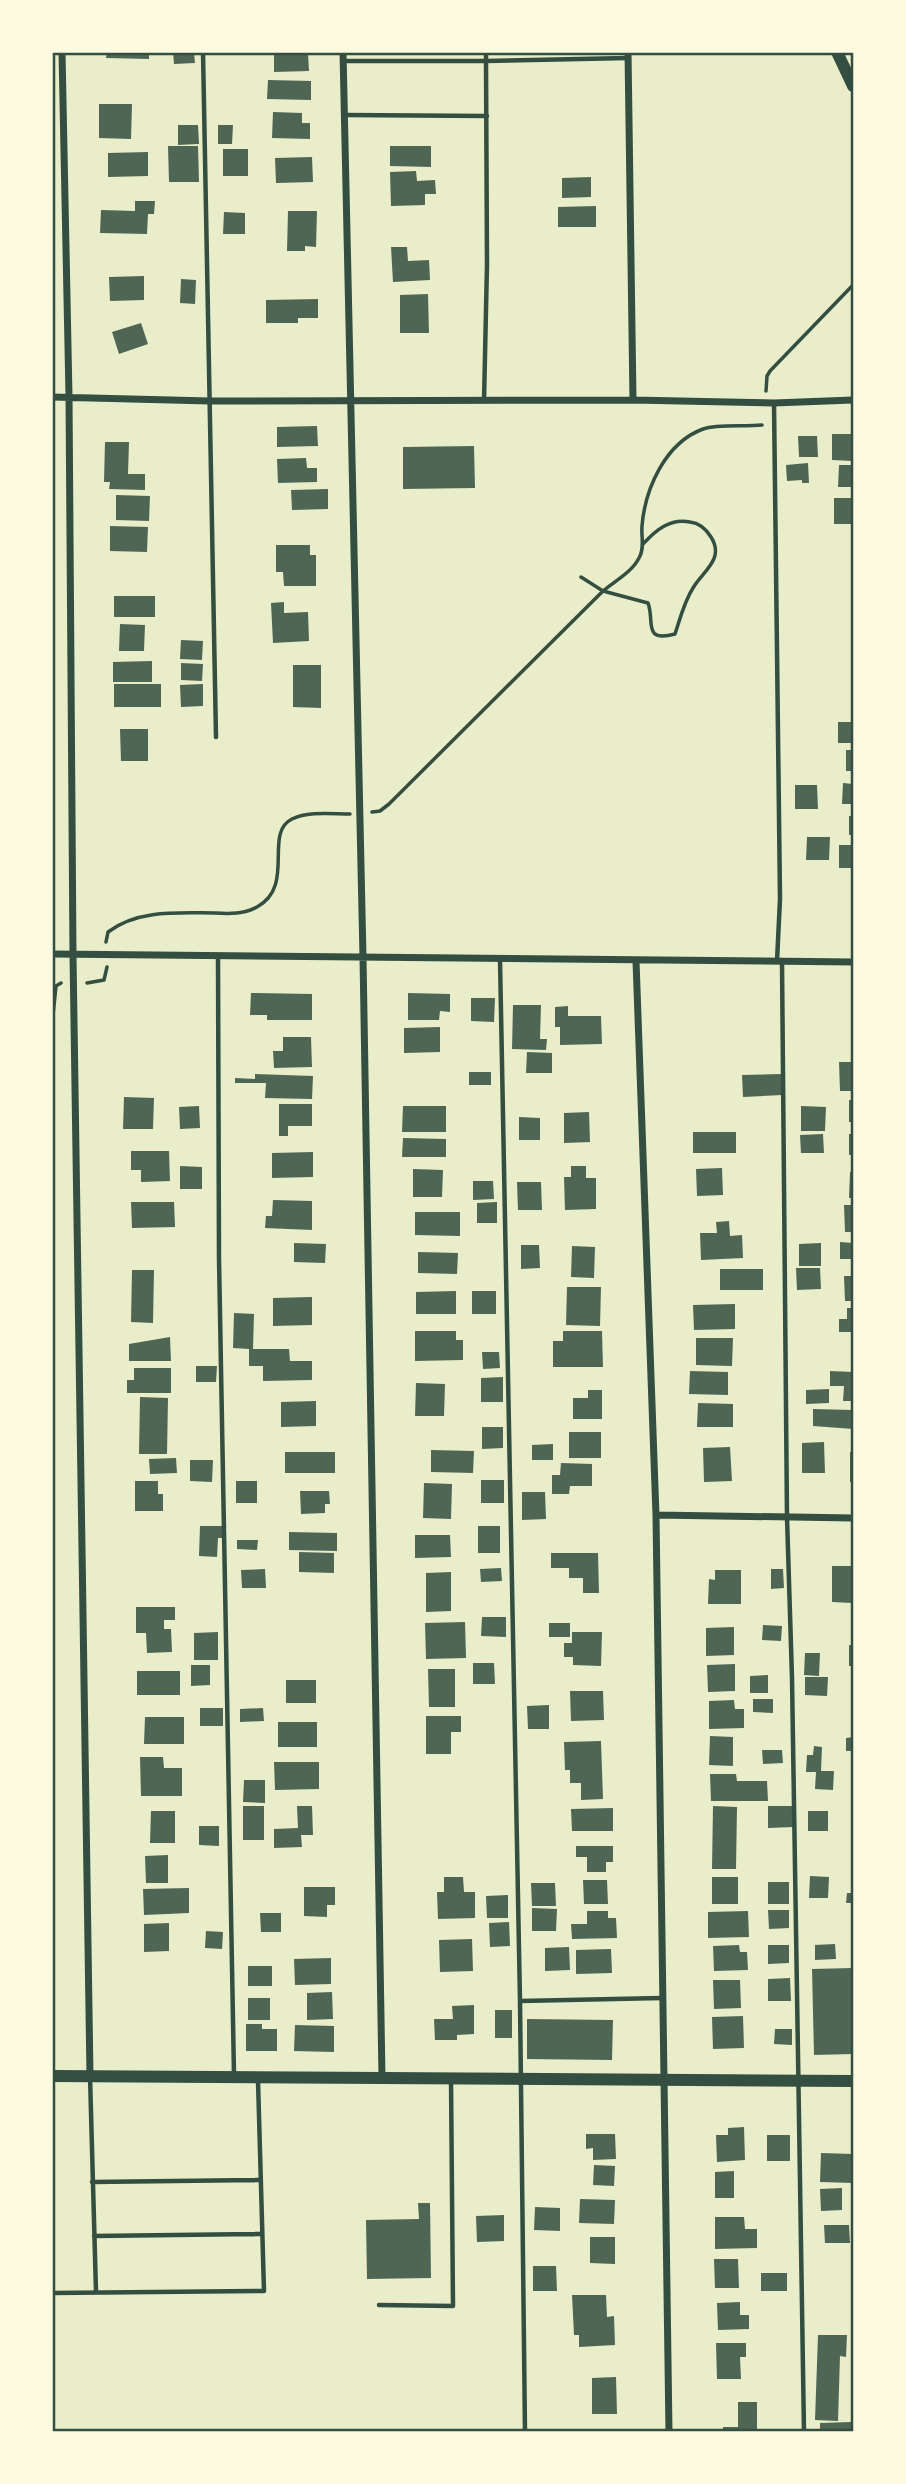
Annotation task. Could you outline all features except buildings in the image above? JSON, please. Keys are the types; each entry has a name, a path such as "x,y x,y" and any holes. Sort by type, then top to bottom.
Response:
{"main road":[{"path":"837,52 853,86"},
{"path":"52,2076 853,2081"}],"street":[{"path":"62,52 69,396 73,955 90,2076"},
{"path":"628,55 633,400"},
{"path":"343,57 363,957 382,2077"},
{"path":"52,397 210,401 853,400"},
{"path":"52,954 853,962"},
{"path":"636,961 656,1515 669,2431"},
{"path":"656,1515 853,1518"}],"lane":[{"path":"203,52 216,737"},
{"path":"484,401 486,52"},
{"path":"343,57 486,61 628,55"},
{"path":"345,115 487,116"},
{"path":"770,402 804,2431"},
{"path":"218,956 219,1272 234,2076"},
{"path":"500,959 520,2001 525,2431"},
{"path":"520,2001 662,1998"},
{"path":"90,2076 96,2292"},
{"path":"52,2293 264,2291 257,2076"},
{"path":"379,2305 453,2306 451,2078"},
{"path":"92,2182 261,2180"},
{"path":"94,2236 262,2234"}],"path":[{"path":"52,1025 56,986 61,983 92,983 104,979 107,971 108,932 118,924 160,913 242,913 259,907 278,881 281,828 292,819 313,814 360,814 380,811 389,804 640,557 643,544 641,528 654,478 666,459 684,440 704,429 762,426 766,423 770,402 767,376 770,371 853,285"},
{"path":"581,577 603,591 648,603 651,610 648,625 653,632 664,637 675,634 692,589 716,559 715,543 707,530 693,522 678,521 663,525 643,544"}]}
